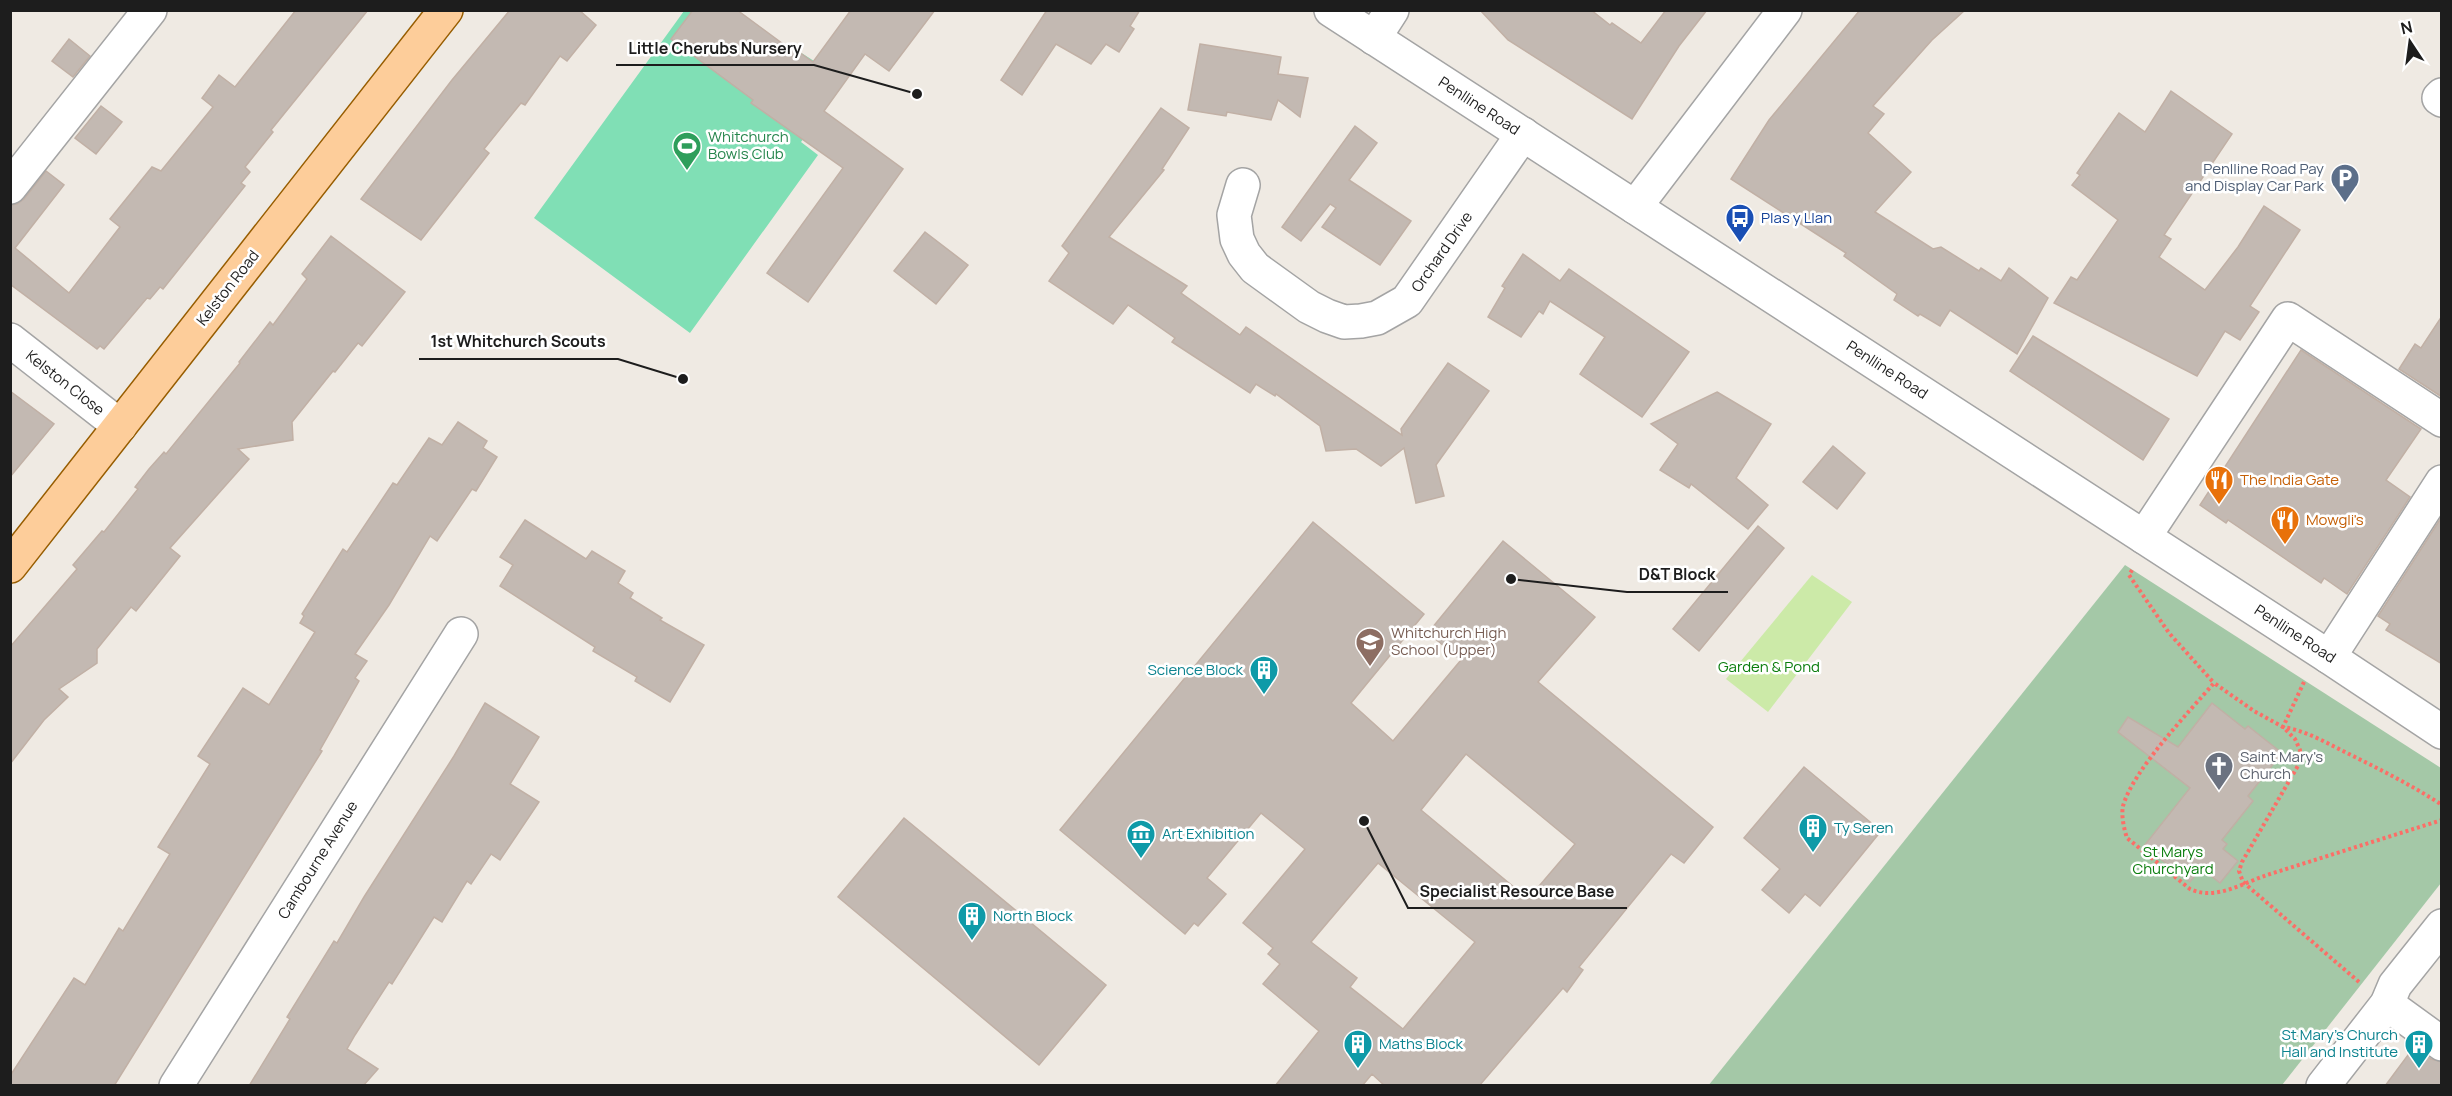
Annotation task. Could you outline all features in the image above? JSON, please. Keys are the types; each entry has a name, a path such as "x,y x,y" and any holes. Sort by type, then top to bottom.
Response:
{"main road":[{"name":"Kelston Road","path":"10,566 446,10"}],"street":[{"path":"10,187 150,10"},
{"name":"Penlline Road","path":"1331,10 1635,207 2139,551 2318,666 2442,732"},
{"path":"1374,38 1392,10"},
{"path":"1635,207 1785,10"},
{"name":"Orchard Drive","path":"1243,184 1234,215 1238,239 1244,254 1255,268 1318,312 1344,322 1361,321 1385,315 1407,302 1523,134"},
{"path":"2139,551 2288,319 2442,420"},
{"name":"Kelston Close","path":"10,340 120,426"},
{"path":"2318,666 2442,482"},
{"name":"Cambourne Avenue","path":"176,1086 461,634"},
{"path":"2323,1086 2387,1004 2395,986 2442,926"},
{"path":"2387,1004 2442,1044"}],"path":[{"path":"2139,551 2129,575 2169,633 2214,683 2254,711 2283,727 2295,739 2300,750 2299,764 2242,862 2239,871 2243,882 2362,984"},
{"path":"2283,727 2318,666"},
{"path":"2214,683 2168,736 2132,786 2122,808 2127,838 2190,889 2200,894 2213,894 2243,882 2442,820"},
{"path":"2283,727 2292,728 2326,743 2409,784 2442,805"}],"green space":[{"name":"Whitchurch Bowls Club","path":"684,11 716,11 790,49 792,47 814,61 840,89 801,142 818,155 690,333 534,218"},
{"name":"St Marys Churchyard","path":"2125,565 2441,768 2441,883 2282,1085 1708,1086"},
{"name":"Garden & Pond","path":"1812,575 1852,602 1768,712 1726,679"}],"building":[{"path":"296,10 368,10 271,130 273,132 245,167 250,172 241,183 245,186 163,289 160,287 150,299 147,298 104,349 100,346 97,349 10,284 10,205 17,204 24,199 46,171 64,185 15,248 69,293 120,227 110,219 152,167 161,171 213,107 202,98 219,75 235,87"},
{"path":"510,10 579,10 596,25 567,61 560,56 525,105 521,103 484,149 489,153 421,240 361,199 452,80"},
{"path":"693,10 737,10 790,49 792,47 813,62 851,10 935,10 889,71 865,54 824,111 903,169 808,302 767,273 843,168 751,103 753,100 671,39"},
{"path":"1047,10 1140,10 1130,26 1134,29 1119,52 1106,44 1091,64 1056,44 1022,95 1001,80"},
{"path":"1480,10 1591,10 1610,25 1612,23 1641,43 1666,10 1707,10 1679,46 1632,119 1508,40"},
{"path":"1860,10 1965,10 1932,40 1873,106 1884,114 1868,133 1911,172 1875,212 1933,249 1941,247 1979,271 1981,268 2001,281 2009,268 2048,298 2017,354 1950,310 1940,326 1920,314 1918,316 1894,300 1897,294 1844,256 1846,253 1731,179 1769,120"},
{"path":"69,39 90,56 73,77 52,61"},
{"path":"1200,44 1281,57 1278,74 1308,78 1300,117 1278,100 1271,120 1227,112 1226,116 1188,110"},
{"path":"2171,91 2232,134 2164,235 2171,239 2159,257 2205,290 2238,247 2264,206 2300,230 2250,306 2259,312 2240,340 2225,331 2197,376 2054,303 2071,277 2077,280 2118,220 2072,185 2080,175 2077,173 2119,113 2145,132"},
{"path":"101,106 122,122 96,154 75,138"},
{"path":"1161,108 1189,128 1162,169 1164,170 1109,237 1187,286 1181,293 1240,335 1246,327 1402,435 1401,429 1448,363 1489,391 1436,465 1444,496 1416,503 1404,448 1381,466 1356,449 1326,451 1320,426 1276,394 1275,396 1256,384 1250,393 1172,342 1175,338 1128,305 1113,324 1049,281 1069,253 1062,246"},
{"path":"1355,126 1377,143 1349,180 1411,221 1380,265 1322,227 1336,208 1330,204 1301,241 1282,227"},
{"path":"925,232 968,265 936,304 894,271"},
{"path":"331,236 405,292 362,346 358,343 292,422 293,440 238,449 249,459 170,548 180,556 136,611 131,607 97,649 97,663 59,689 68,697 44,720 10,764 10,647 77,569 73,565 102,531 104,532 138,489 135,487 149,469 164,452 166,454 240,363 270,322 273,325 307,279 302,274"},
{"path":"1523,254 1560,281 1569,269 1689,352 1642,417 1580,374 1605,337 1550,301 1543,314 1539,311 1521,337 1488,317 1505,288 1502,286"},
{"path":"2442,316 2442,397 2399,369 2415,344 2421,348"},
{"path":"2033,336 2169,419 2143,460 2010,371"},
{"path":"2301,350 2421,429 2386,480 2410,497 2347,594 2324,578 2321,583 2228,520 2226,523 2200,505"},
{"path":"10,391 54,424 10,477"},
{"path":"1717,392 1771,424 1736,478 1768,505 1748,529 1691,484 1689,488 1660,470 1678,444 1651,424"},
{"path":"458,422 487,441 483,448 497,457 476,491 472,489 437,541 430,536 389,605 355,654 367,661 355,678 359,681 320,750 322,751 114,1086 10,1086 10,1076 74,978 85,985 119,928 123,931 170,854 158,847 210,764 198,756 243,688 269,705 315,632 300,623 304,616 302,614 343,549 347,552 393,483 397,485 429,438 442,445"},
{"path":"1833,446 1865,473 1837,509 1803,482"},
{"path":"2441,518 2442,664 2386,630 2390,624 2378,616"},
{"path":"525,520 586,559 592,551 625,571 618,583 633,593 630,598 662,618 660,620 704,645 670,702 635,681 637,677 593,651 595,647 500,586 513,565 500,557"},
{"path":"1313,522 1424,614 1351,703 1393,741 1461,660 1428,633 1503,541 1595,617 1538,682 1713,827 1684,863 1671,854 1579,967 1583,970 1567,992 1563,988 1479,1086 1385,1086 1372,1074 1362,1086 1275,1086 1319,1031 1263,984 1280,964 1268,954 1273,948 1243,923 1305,849 1261,813 1207,878 1226,894 1198,926 1194,923 1185,934 1060,830","holes":["1466,754 1575,844 1528,899 1421,810","1378,863 1475,942 1403,1029 1350,987 1357,978 1311,942"]},
{"path":"1758,526 1784,548 1699,651 1673,629"},
{"path":"485,703 539,737 510,784 539,802 500,860 491,854 471,884 467,881 442,922 434,917 392,984 389,982 355,1035 347,1049 378,1069 363,1086 249,1086 290,1019 287,1017 334,941 337,943"},
{"name":"Saint Mary's Church","path":"2212,703 2245,729 2248,726 2282,753 2248,796 2253,801 2222,840 2227,844 2223,849 2238,861 2220,883 2201,868 2190,882 2144,846 2190,788 2118,732 2128,717 2178,747"},
{"name":"Ty Seren","path":"1804,767 1881,831 1820,906 1805,894 1789,913 1762,890 1780,869 1744,838"},
{"name":"North Block","path":"904,818 1106,985 1039,1065 838,897"},
{"name":"St Mary's Church Hall and Institute","path":"2414,1047 2431,1059 2442,1062 2442,1086 2385,1086"}],"place":[{"name":"Little Cherubs Nursery","path":"917,94"},
{"name":"Whitchurch Bowls Club","path":"687,172"},
{"name":"Penlline Road Pay and Display Car Park","path":"2345,204"},
{"name":"Plas y Llan","path":"1740,244"},
{"name":"1st Whitchurch Scouts","path":"683,379"},
{"name":"The India Gate","path":"2219,506"},
{"name":"Mowgli's","path":"2285,546"},
{"name":"D&T Block","path":"1511,579"},
{"name":"Whitchurch High School (Upper)","path":"1370,668"},
{"name":"Science Block","path":"1264,696"},
{"name":"Saint Mary's Church","path":"2219,792"},
{"name":"Specialist Resource Base","path":"1364,821"},
{"name":"Ty Seren","path":"1813,854"},
{"name":"Art Exhibition","path":"1141,860"},
{"name":"North Block","path":"972,942"},
{"name":"Maths Block","path":"1358,1070"},
{"name":"St Mary's Church Hall and Institute","path":"2419,1070"}]}
